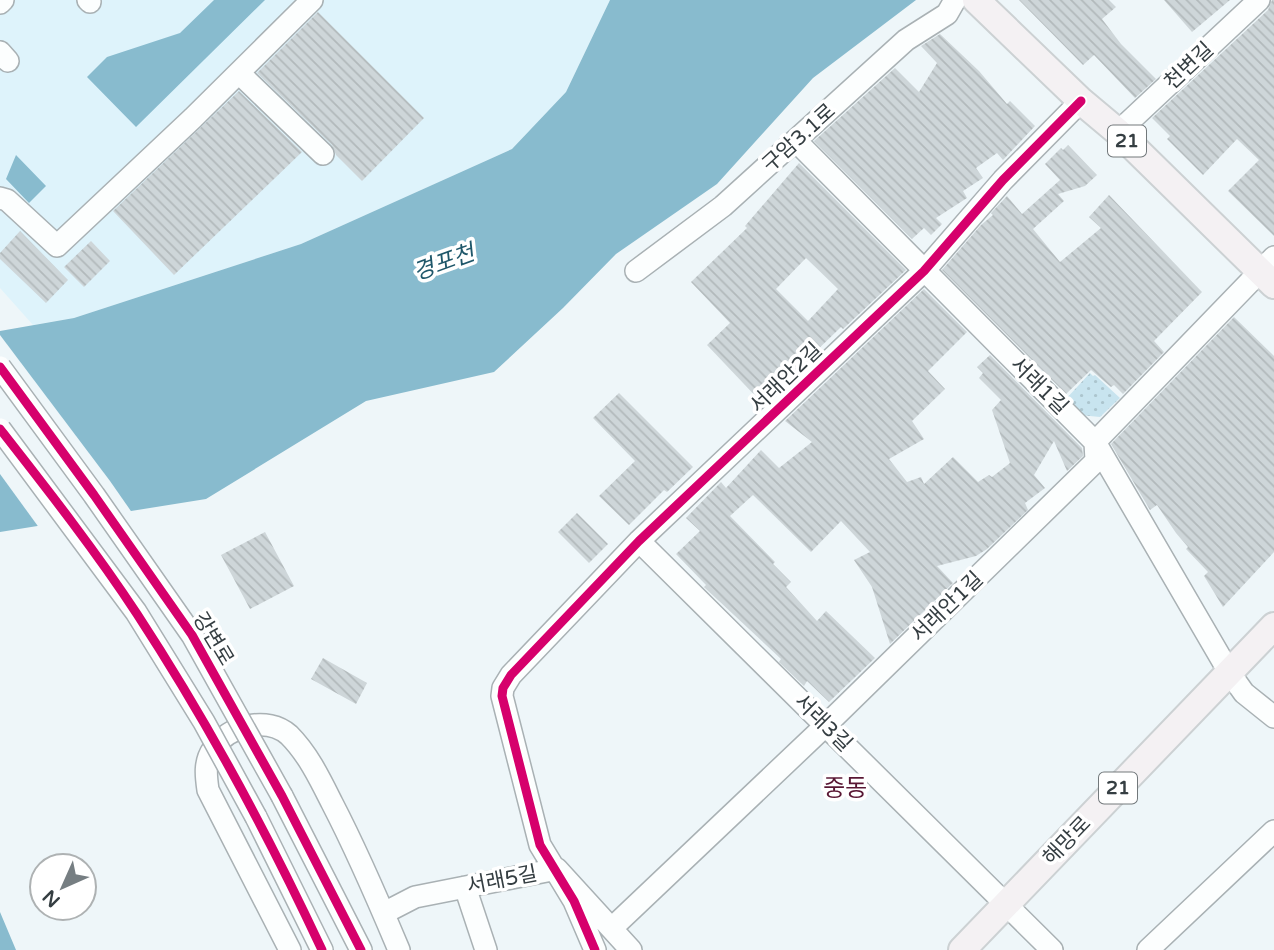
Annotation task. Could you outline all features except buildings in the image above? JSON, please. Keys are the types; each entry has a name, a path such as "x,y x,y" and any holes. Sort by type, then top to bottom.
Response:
{"main road":[{"name":"21","path":"976,0 1081,101 1269,272"},
{"name":"해망로","path":"962,950 1274,626"}],"street":[{"path":"0,198 7,200 57,246 312,0"},
{"name":"구암3.1로","path":"636,271 723,206 905,40 947,14 955,0"},
{"name":"천변길","path":"1118,132 1259,0"},
{"path":"239,73 323,154"},
{"name":"서래안2길","path":"557,869 541,845 502,696 510,675 639,541 924,271 1003,180 1081,101"},
{"name":"서래1길","path":"796,141 1095,442 1229,672"},
{"name":"서래안1길","path":"612,928 825,726 1096,461 1095,442 1269,272"},
{"name":"강변로","path":"0,367 192,635 282,796 361,950"},
{"path":"0,429 136,612 204,722 256,817 322,950"},
{"name":"서래3길","path":"639,541 1052,950"},
{"path":"1229,672 1244,693 1274,717"},
{"path":"290,950 208,790 205,770 212,749 225,736 257,724 270,724 286,733 303,751 351,839 400,950"},
{"path":"1148,950 1274,831"},
{"path":"557,869 582,916 595,950"},
{"name":"서래5길","path":"384,913 415,897 557,869 631,950"},
{"path":"465,887 486,950"}],"shaded area":[{"path":"0,0 610,0 566,92 512,149 301,244 74,318 33,325 0,288"},
{"path":"1090,373 1120,398 1100,417 1080,415 1065,400"}],"water":[{"path":"214,0 265,0 136,127 87,77 107,57 180,33"},
{"name":"경포천","path":"610,0 916,0 813,78 717,184 616,254 494,372 366,401 206,499 0,532 0,331 74,318 301,244 512,149 566,92"},
{"path":"16,155 46,186 29,203 6,179"},
{"path":"0,912 16,950 0,950"}],"pier":[{"path":"0,335 133,514 40,529 0,474"}],"cycle path":[{"path":"595,950 574,901 540,845 502,696 503,688 511,675 639,541 924,271 1003,180 1081,101"},
{"path":"0,367 192,635 282,796 361,950"},
{"path":"0,429 104,567 163,654 236,779 322,950"}],"district":[{"name":"중동","path":"845,788"}]}
